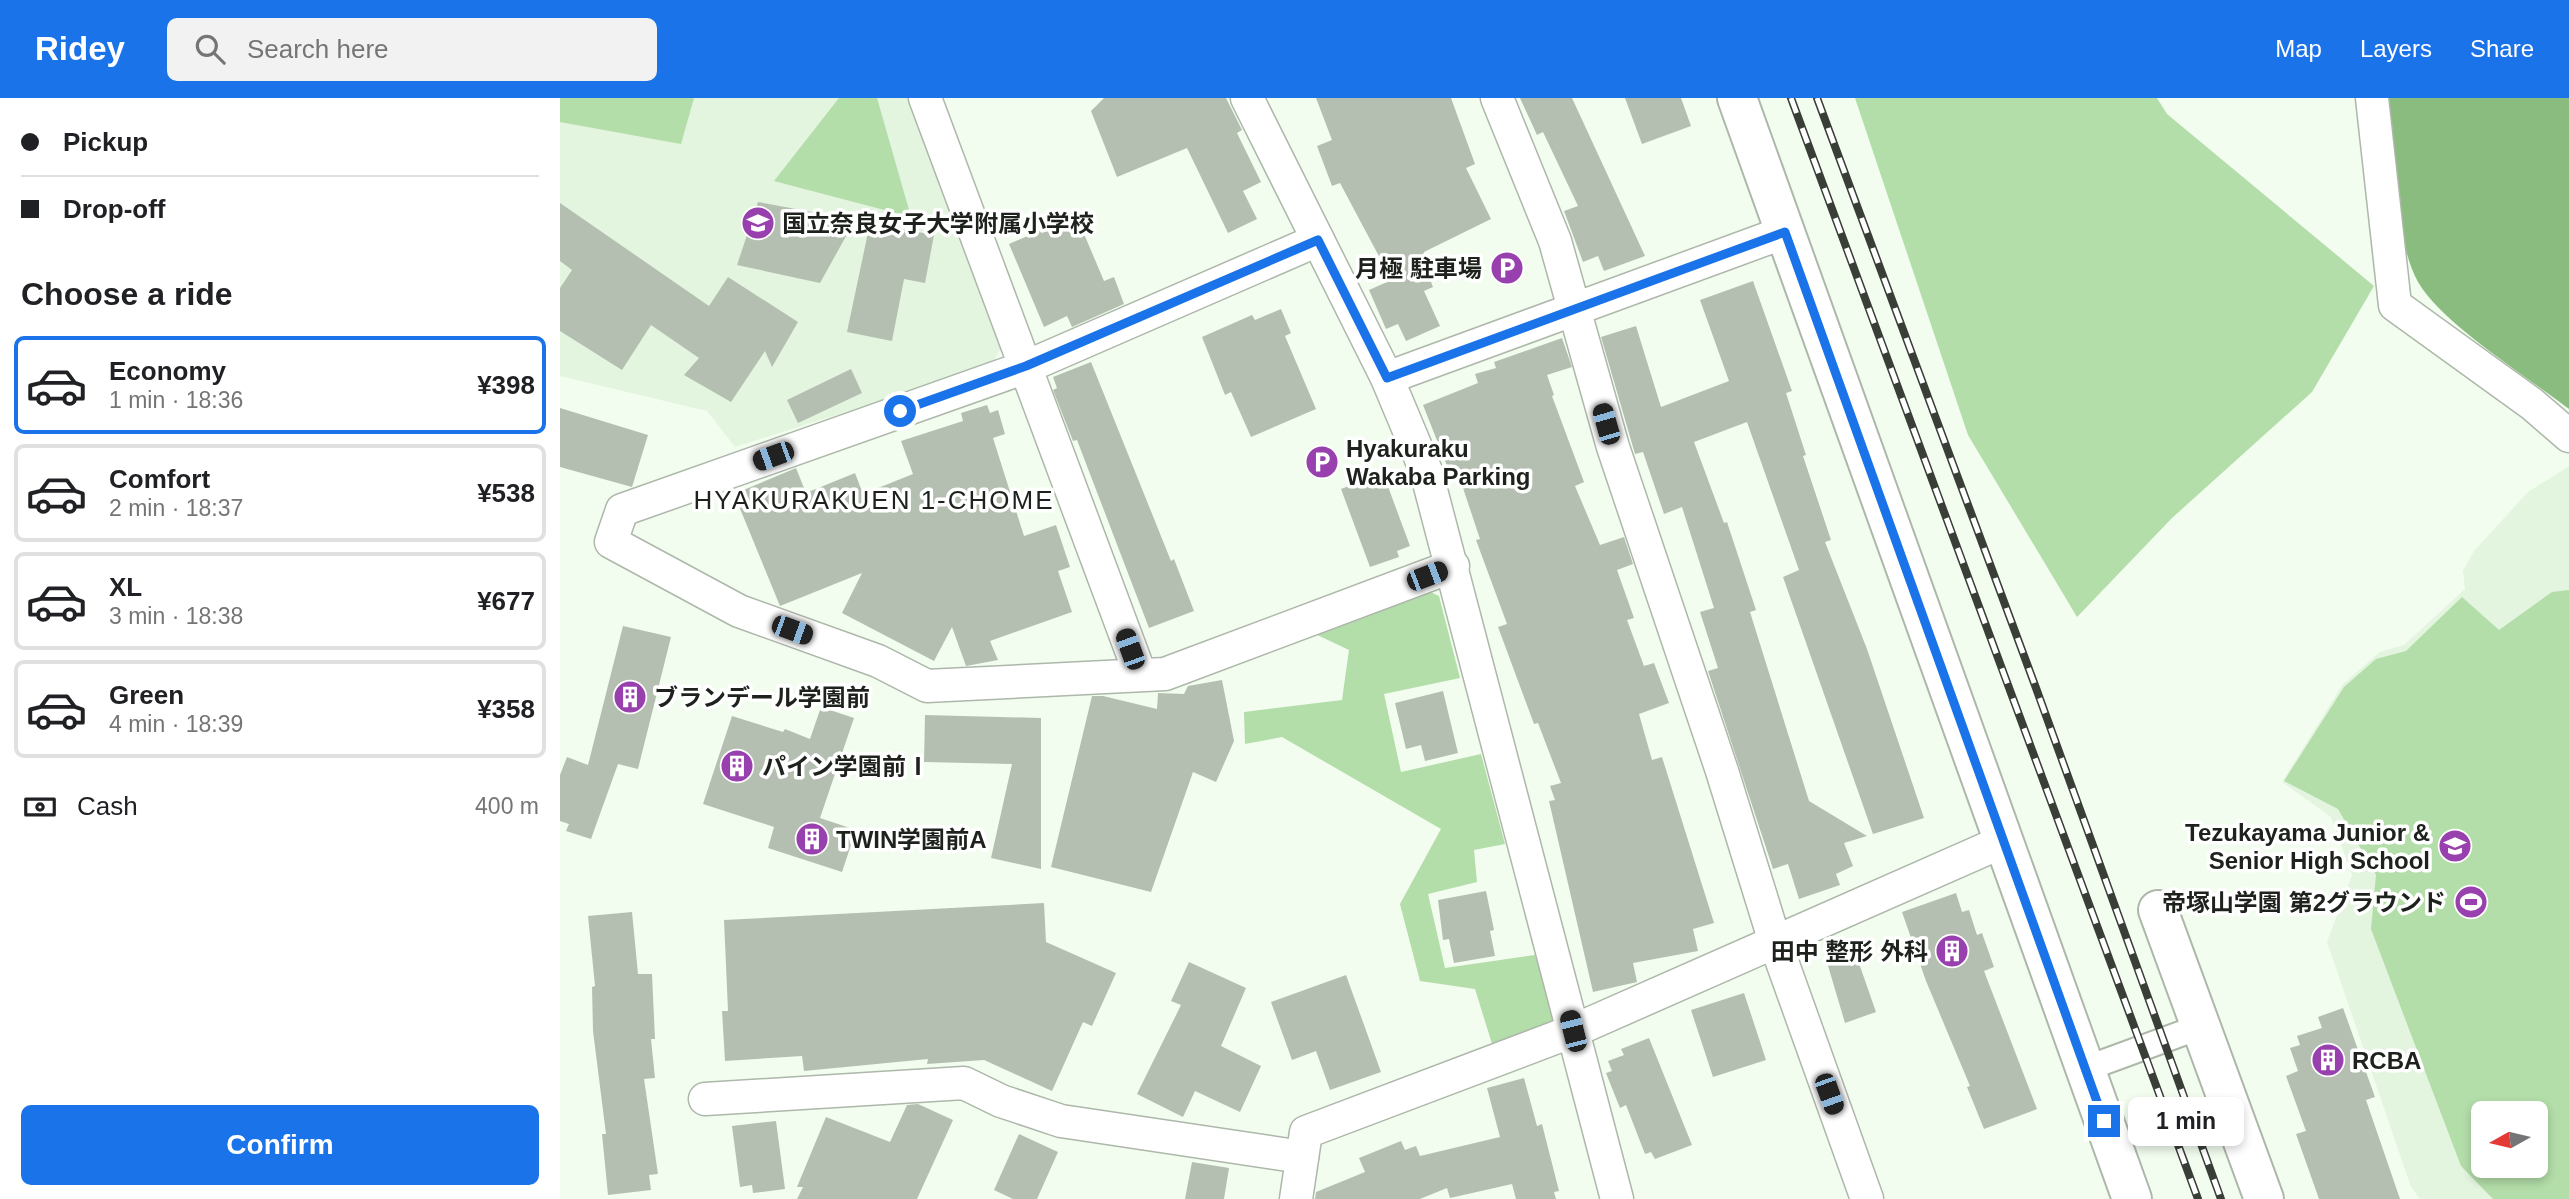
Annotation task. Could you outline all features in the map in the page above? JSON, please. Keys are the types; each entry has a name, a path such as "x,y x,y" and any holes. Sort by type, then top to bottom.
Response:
{"street":[{"path":"925,98 1140,674"},
{"path":"1247,98 1387,378 1426,471 1617,1199"},
{"path":"1497,98 1555,241 1613,447 1722,771 1775,942 1867,1199"},
{"path":"1737,98 2132,1199"},
{"path":"2372,98 2395,305 2532,404 2569,436"},
{"path":"1387,378 1785,232"},
{"path":"1318,240 1026,366 622,510 611,542 739,611 878,661 927,686 1165,674 1453,566"},
{"path":"1296,1199 1306,1132 1573,1031 2004,841"},
{"path":"2158,910 2263,1199"},
{"path":"2085,1069 2202,1026"},
{"path":"705,1099 964,1083 1001,1101 1061,1121 1302,1157"}],"shaded area":[{"name":"国立奈良女子大学附属小学校","path":"560,98 909,98 1001,348 991,366 735,447 707,411 560,376"},
{"path":"560,98 694,98 681,144 560,122"},
{"path":"839,98 877,98 911,217 774,181"},
{"path":"1855,98 2157,98 2167,114 2374,286 2312,392 2172,518 2077,617 1968,435"},
{"path":"2388,98 2569,98 2569,409 2465,332 2429,298 2418,282 2410,264 2399,218"},
{"name":"帝塚山学園 第2グラウンド","path":"2569,466 2569,1199 2420,1199 2411,1187 2327,942 2352,875 2331,817 2282,782 2343,684 2380,652 2404,645 2465,589 2463,571 2474,551 2528,492"},
{"path":"1422,588 1439,596 1460,678 1384,694 1401,772 1481,754 1505,844 1474,850 1477,882 1428,894 1445,968 1535,955 1554,1017 1552,1026 1493,1047 1475,989 1420,981 1400,904 1441,829 1282,737 1245,744 1244,712 1342,700 1349,650 1313,633"},
{"name":"帝塚山学園 第2グラウンド","path":"2569,590 2569,1199 2493,1199 2473,1178 2548,1178 2548,1101 2471,1101 2471,1176 2461,1166 2371,929 2376,875 2338,809 2284,781 2344,687 2376,659 2406,651 2462,597 2499,630 2552,592"}],"building":[{"path":"1104,98 1226,98 1242,130 1237,133 1261,182 1243,191 1257,219 1228,233 1187,148 1117,177 1091,111"},
{"path":"1316,98 1451,98 1475,164 1466,168 1491,219 1424,252 1435,280 1431,282 1433,287 1424,291 1440,326 1406,341 1398,324 1386,329 1369,290 1387,282 1386,278 1390,277 1340,183 1332,186 1317,146 1332,140"},
{"path":"1520,98 1572,98 1645,256 1604,271 1598,256 1583,262 1564,211 1578,206 1543,132 1537,135"},
{"path":"1625,98 1681,98 1691,126 1642,144"},
{"path":"758,202 855,220 820,283 737,265"},
{"path":"560,203 709,306 728,277 798,322 772,367 765,351 731,402 684,375 699,358 651,325 622,370 560,331 560,288 572,270 560,261"},
{"path":"1076,215 1104,281 1114,277 1124,304 1072,327 1067,316 1044,327 1009,244"},
{"path":"870,223 934,235 925,283 904,279 892,341 847,332"},
{"path":"1753,281 1792,391 1786,393 1806,455 1803,456 1831,540 1825,542 1867,649 1924,818 1873,834 1783,577 1799,570 1747,422 1694,442 1724,523 1727,522 1756,610 1750,612 1809,801 1867,836 1844,843 1853,866 1836,874 1840,885 1799,899 1788,864 1773,869 1708,671 1718,668 1700,612 1714,608 1682,507 1664,514 1643,452 1635,454 1601,337 1636,326 1661,407 1729,381 1700,300"},
{"path":"1281,309 1291,333 1285,336 1316,409 1251,437 1231,392 1225,395 1202,337 1252,315 1255,320"},
{"path":"1562,338 1572,367 1547,375 1554,395 1552,396 1584,482 1575,486 1600,545 1624,537 1633,564 1617,570 1634,618 1627,620 1644,666 1654,663 1669,703 1639,714 1652,760 1662,757 1714,923 1693,929 1698,951 1633,963 1637,982 1593,992 1549,801 1555,800 1550,786 1561,783 1538,723 1534,724 1498,627 1507,624 1476,540 1480,539 1458,473 1451,476 1423,405 1478,383 1475,374 1496,368 1494,362"},
{"path":"1091,362 1171,561 1174,559 1194,611 1149,628 1077,440 1073,441 1053,390 1057,388 1053,377"},
{"path":"851,369 862,393 798,423 787,400"},
{"path":"987,405 990,413 998,410 1005,434 993,438 1024,536 1056,525 1070,567 1058,571 1072,612 990,641 998,660 966,666 952,627 934,661 842,613 862,573 780,606 734,494 796,468 806,493 855,473 863,494 913,474 901,441 963,421 961,413"},
{"path":"560,408 648,435 632,487 560,467"},
{"path":"1383,473 1410,546 1397,551 1399,557 1370,567 1341,489"},
{"name":"ブランデール学園前","path":"623,626 671,637 638,769 618,764 591,839 566,831 569,824 560,821 560,775 567,757 588,765"},
{"path":"1222,680 1234,741 1216,782 1193,772 1151,892 1051,867 1092,696 1103,696 1157,709 1158,693 1184,694 1188,686"},
{"path":"1443,691 1458,753 1425,761 1421,745 1406,749 1395,703"},
{"path":"821,707 854,718 820,818 856,830 842,872 768,848 774,827 703,804 732,716 783,732 785,729 810,739"},
{"path":"925,715 1041,718 1041,869 991,858 1012,764 924,762"},
{"path":"1486,891 1494,930 1490,931 1495,956 1454,963 1449,939 1443,940 1438,900"},
{"path":"1956,893 1962,912 1969,910 1977,935 1982,933 1994,967 1984,971 2037,1109 1984,1129 1967,1087 1970,1086 1926,981 1902,912"},
{"path":"1044,903 1046,942 1116,973 1092,1026 1083,1022 1052,1091 984,1060 927,1064 928,1059 804,1071 802,1056 725,1061 722,1011 728,1011 724,920"},
{"path":"632,912 638,974 652,974 655,1039 651,1039 655,1078 644,1079 658,1174 649,1175 651,1190 608,1195 602,1134 606,1134 593,1031 592,987 595,986 588,916"},
{"path":"1854,949 1876,1012 1845,1023 1826,959"},
{"path":"1189,962 1246,988 1221,1046 1261,1066 1240,1112 1195,1091 1183,1117 1137,1094 1181,1005 1171,1001"},
{"path":"1346,975 1381,1072 1330,1090 1316,1051 1292,1060 1271,1002"},
{"path":"1744,993 1766,1060 1713,1077 1691,1010"},
{"path":"2343,1008 2375,1097 2366,1100 2400,1199 2319,1199 2296,1134 2306,1131 2286,1076 2298,1071 2290,1048 2300,1045 2297,1036 2322,1028 2318,1017"},
{"path":"1649,1038 1692,1145 1655,1159 1651,1152 1645,1154 1626,1105 1620,1108 1606,1073 1612,1071 1608,1061 1624,1055 1621,1049"},
{"path":"1524,1078 1537,1126 1542,1124 1559,1191 1554,1192 1556,1199 1516,1199 1512,1184 1450,1198 1447,1188 1420,1199 1315,1199 1316,1192 1365,1172 1359,1158 1401,1141 1405,1150 1416,1146 1420,1156 1500,1137 1487,1088"},
{"path":"918,1104 953,1120 917,1199 797,1199 803,1187 797,1187 826,1117 890,1142 907,1105"},
{"path":"776,1121 785,1189 753,1193 752,1185 740,1187 732,1126"},
{"path":"1019,1134 1058,1152 1037,1199 1013,1199 994,1190"},
{"path":"1192,1162 1229,1168 1224,1199 1185,1199"}],"railway":[{"path":"1791,98 2198,1199"},
{"path":"1817,98 2036,688 2221,1199"}],"place":[{"name":"国立奈良女子大学附属小学校","path":"758,223"},
{"name":"月極 駐車場","path":"1507,268"},
{"name":"Hyakuraku Wakaba Parking","path":"1322,462"},
{"name":"ブランデール学園前","path":"630,697"},
{"name":"パイン学園前Ⅰ","path":"737,766"},
{"name":"TWIN学園前A","path":"812,839"},
{"name":"Tezukayama Junior & Senior High School","path":"2455,846"},
{"name":"帝塚山学園 第2グラウンド","path":"2471,902"},
{"name":"田中 整形 外科","path":"1952,951"},
{"name":"RCBA","path":"2328,1060"}],"district":[{"name":"HYAKURAKUEN 1-CHOME","path":"874,500"}],"route":[{"path":"900,411 1026,366 1318,240 1387,378 1785,232 2104,1121"}]}
